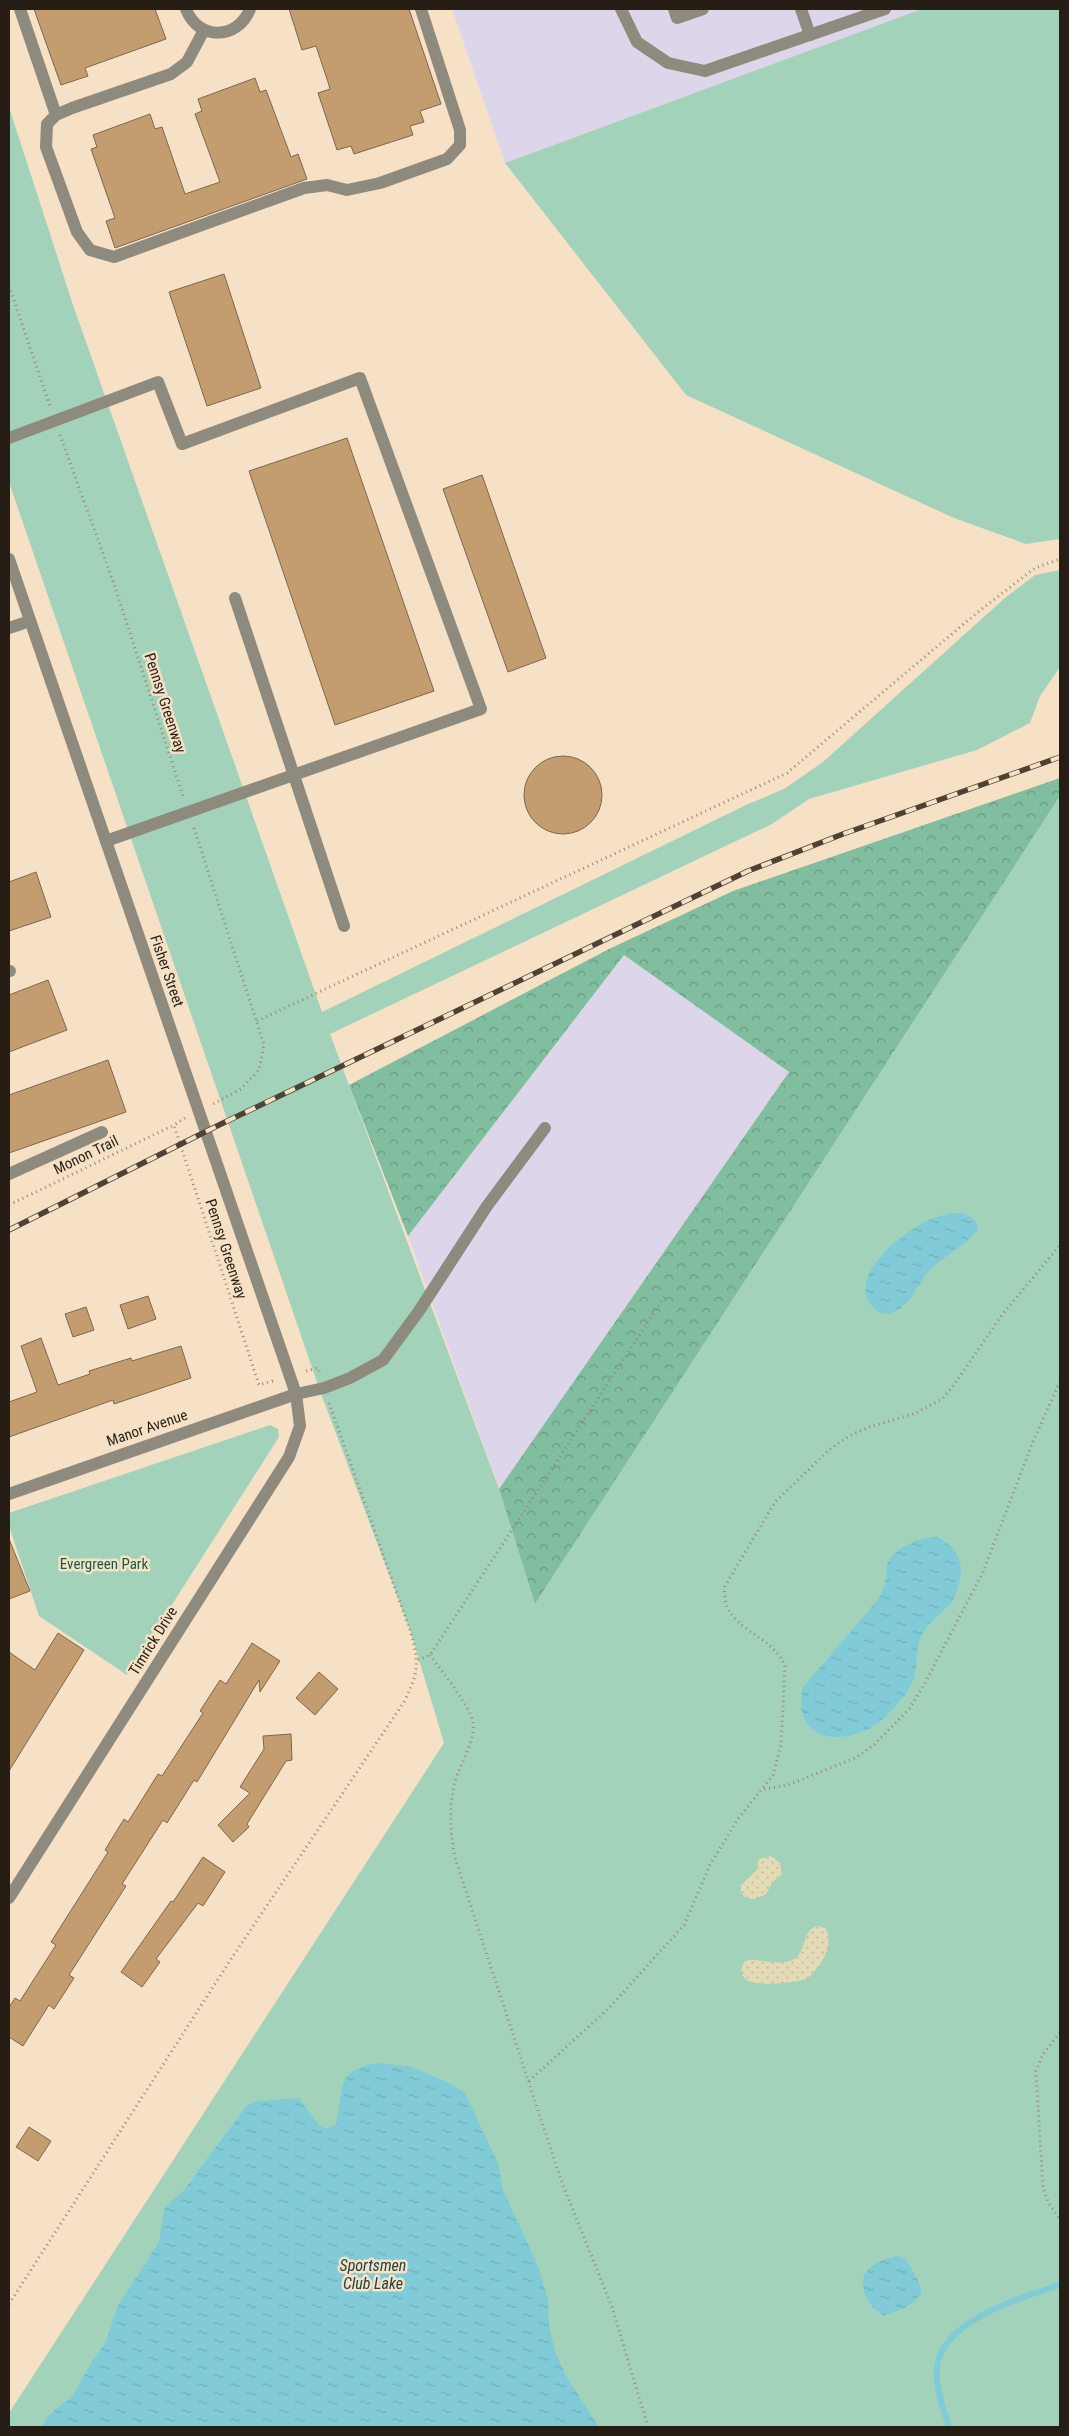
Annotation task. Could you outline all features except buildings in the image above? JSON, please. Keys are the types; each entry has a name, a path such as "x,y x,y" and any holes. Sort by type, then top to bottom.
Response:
{"street":[{"path":"20,9 56,115"},
{"path":"186,9 191,19 204,30 223,33 233,30 247,17 250,9"},
{"path":"204,30 187,62 170,74 56,115 48,124 46,147 77,232 90,250 114,257 304,188 327,185 346,190 380,183 446,159 460,145 460,130 421,9"},
{"path":"621,9 637,42 668,63 706,71 885,9"},
{"path":"674,9 677,18 704,9"},
{"path":"800,9 810,35"},
{"path":"9,438 158,382 182,444 360,378 481,709 106,841"},
{"name":"Fisher Street","path":"9,559 296,1394"},
{"path":"235,598 344,926"},
{"path":"9,628 30,621"},
{"name":"Manor Avenue","path":"9,1494 296,1394 324,1388 350,1378 383,1360 419,1310 488,1206 545,1128"},
{"path":"9,1174 102,1132"},
{"name":"Timrick Drive","path":"9,1898 14,1883 289,1456 300,1426 296,1394"}],"path":[{"name":"Pennsy Greenway","path":"9,286 114,584 264,1045 259,1070 241,1089 208,1107"},
{"path":"257,1021 787,773 978,612 1035,568 1060,559"},
{"path":"174,1124 186,1118"},
{"name":"Pennsy Greenway","path":"174,1124 260,1385 268,1382"},
{"name":"Monon Trail","path":"9,1205 174,1124"},
{"path":"529,2081 609,2008 684,1925 691,1914 710,1865 738,1819 773,1774 779,1760 786,1677 785,1666 782,1658 775,1650 735,1619 724,1601 725,1586 775,1502 830,1449 849,1436 869,1427 916,1412 942,1398 954,1385 1002,1315 1060,1246"},
{"path":"418,1660 430,1655 666,1296"},
{"path":"304,1372 318,1368 321,1375"},
{"path":"763,1789 788,1785 855,1758 874,1745 910,1708 983,1572 1032,1444 1060,1381"},
{"path":"9,2304 233,1956 404,1702 414,1682 418,1660 411,1633 329,1404"},
{"path":"430,1655 461,1699 473,1722 472,1732 454,1784 449,1828 455,1858 561,2180 612,2307 648,2427"},
{"path":"1060,2033 1043,2054 1036,2070 1043,2188 1048,2202 1060,2220"}],"shaded area":[{"path":"452,9 922,9 505,163"},
{"path":"624,955 789,1072 499,1489 408,1236"}],"green space":[{"path":"922,9 1060,9 1060,539 1026,544 954,518 686,395 505,163"},
{"path":"9,107 73,305 322,1012 746,805 784,789 823,762 1006,597 1035,575 1060,570 1060,667 1040,696 1030,723 977,750 809,799 772,824 330,1034 499,1489 535,1604 1060,796 1060,2427 9,2427 9,2413 444,1743 411,1633 320,1391 9,482"},
{"path":"1060,778 1060,796 535,1604 499,1489 789,1072 624,955 408,1236 349,1085 609,949 733,891"},
{"name":"Evergreen Park","path":"270,1425 278,1429 279,1437 127,1675 39,1616 9,1526 9,1513"}],"sand":[{"path":"771,1856 780,1863 782,1874 772,1883 766,1894 753,1899 747,1898 741,1893 741,1885 756,1871 759,1859"},
{"path":"817,1926 825,1928 828,1934 828,1948 822,1962 808,1978 787,1983 768,1984 752,1982 744,1977 741,1970 744,1962 748,1960 787,1962 797,1957 808,1933"}],"water":[{"path":"963,1213 975,1221 978,1230 928,1272 905,1305 888,1314 877,1311 869,1301 865,1289 870,1272 887,1249 924,1222 948,1214"},
{"path":"937,1537 955,1551 960,1563 960,1578 954,1599 920,1637 912,1685 890,1712 869,1729 841,1737 818,1733 809,1726 803,1716 801,1703 803,1687 876,1602 885,1584 887,1565 890,1558 908,1544"},
{"name":"Sportsmen Club Lake","path":"378,2063 412,2067 451,2084 465,2093 498,2163 503,2190 538,2266 548,2300 549,2325 555,2351 566,2376 599,2427 41,2427 48,2416 73,2395 91,2363 106,2342 117,2307 159,2242 164,2208 184,2190 247,2105 258,2101 299,2098 319,2125 326,2129 336,2124 341,2091 347,2076 364,2066"},
{"path":"899,2256 910,2265 919,2282 921,2292 911,2304 884,2316 875,2310 869,2302 863,2288 863,2280 865,2274 876,2264"}],"waterway":[{"path":"949,2427 938,2389 937,2367 942,2350 953,2336 986,2313 1026,2296 1060,2285"}],"railway":[{"path":"9,1230 219,1125 748,871 843,834 1060,757"}]}
